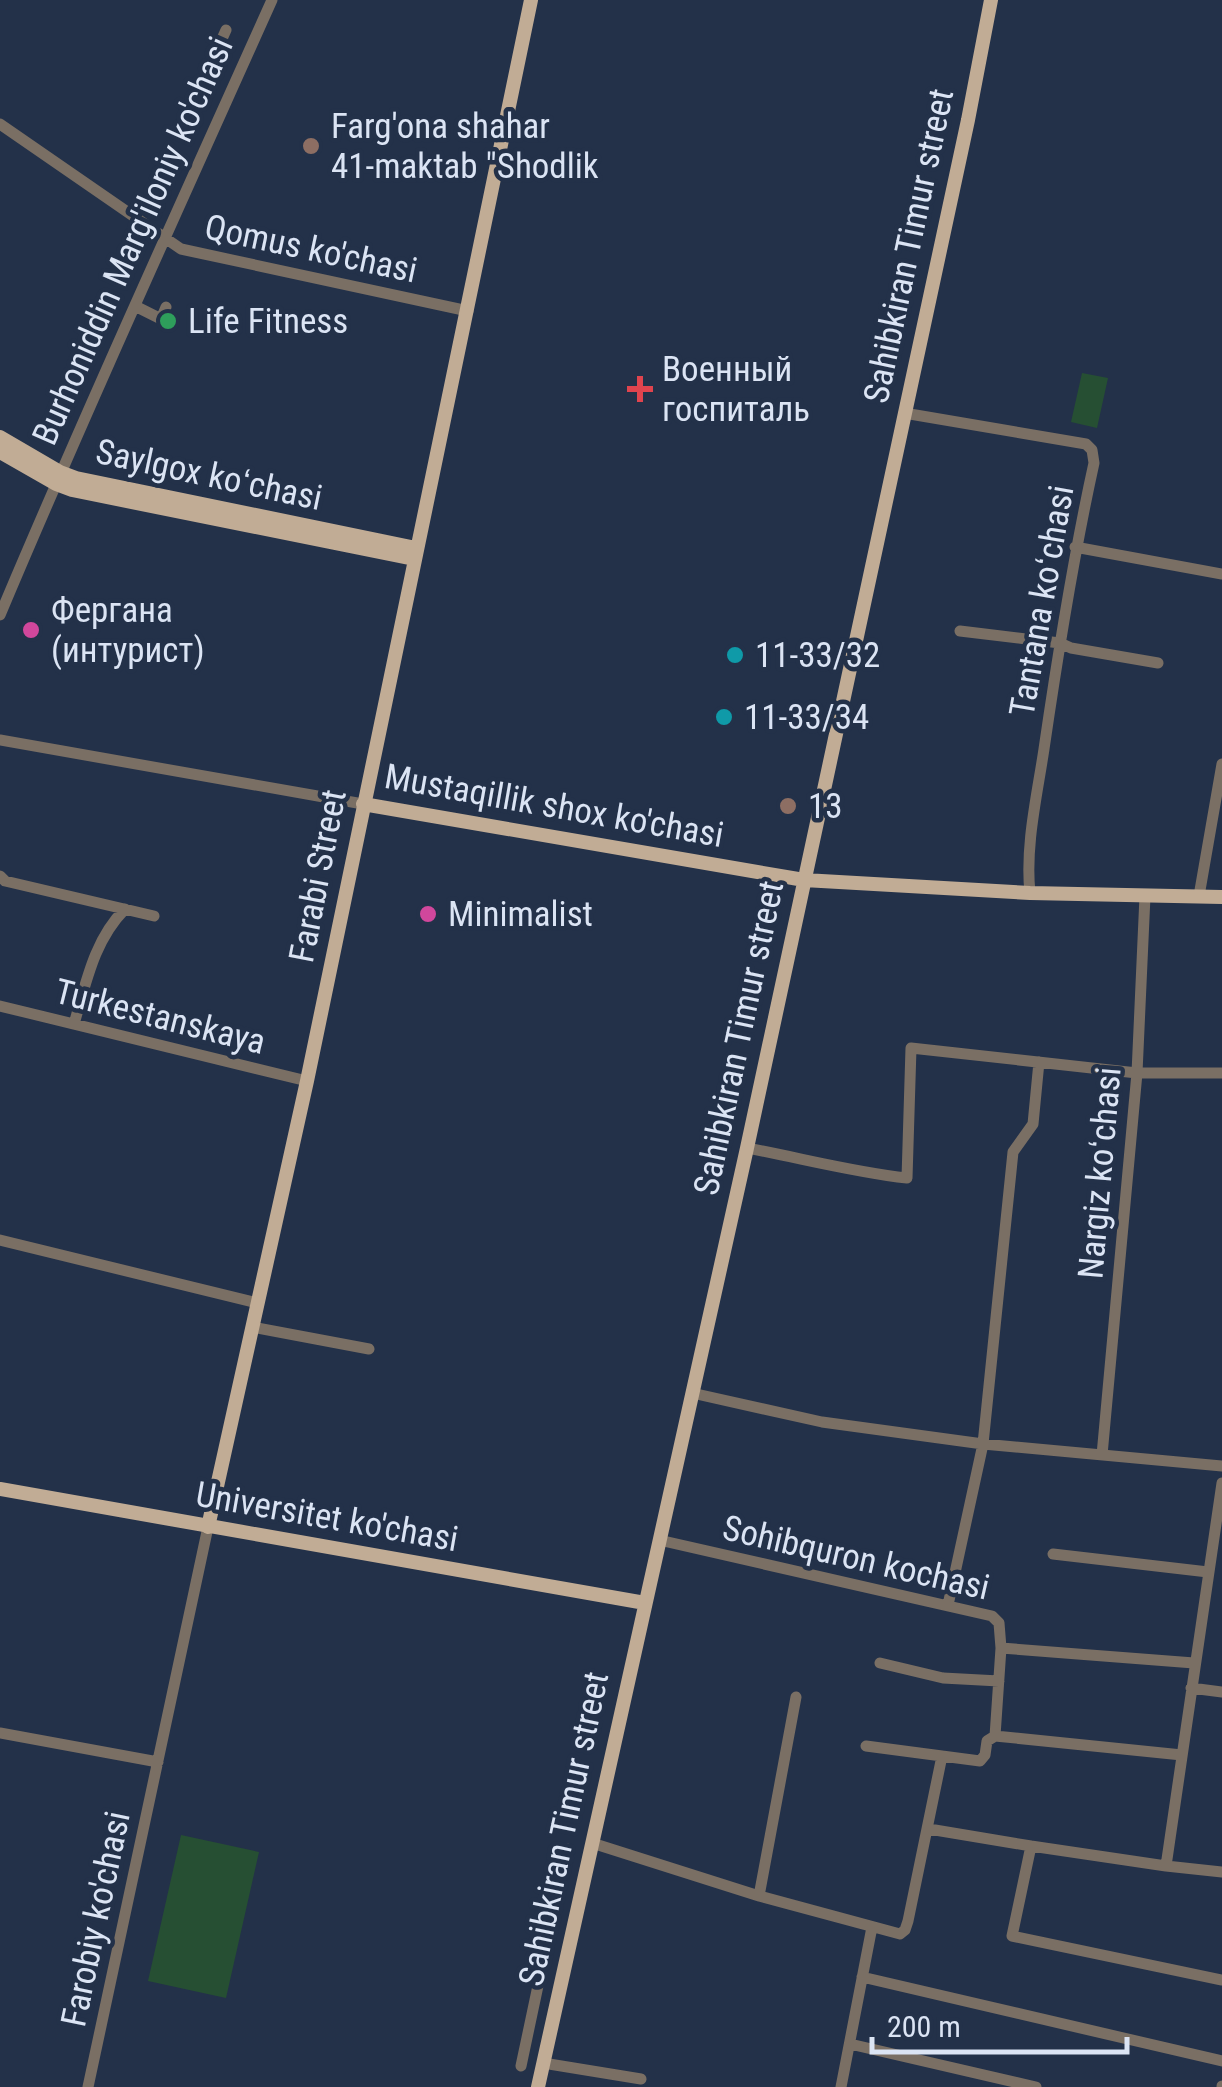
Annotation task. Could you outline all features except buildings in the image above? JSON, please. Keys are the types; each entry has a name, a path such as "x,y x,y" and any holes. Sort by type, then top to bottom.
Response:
{"main road":[{"name":"Farabi Street","path":"208,1527 307,1081 531,0"},
{"name":"Sahibkiran Timur street","path":"538,2087 747,1148 991,0"},
{"name":"Saylgox koʻchasi","path":"0,437 58,478"},
{"name":"Saylgox koʻchasi","path":"0,452 58,478 415,553"},
{"name":"Mustaqillik shox ko'chasi","path":"363,804 804,880 1030,893 1222,897"},
{"name":"Universitet ko'chasi","path":"0,1489 645,1603"}],"street":[{"name":"Burhoniddin Marg'iloniy ko'chasi","path":"0,616 272,0"},
{"path":"196,99 226,30"},
{"name":"Qomus ko'chasi","path":"0,124 181,249 468,311"},
{"path":"135,306 162,318"},
{"name":"Tantana koʻchasi","path":"904,412 1086,444 1092,450 1094,463 1075,547 1027,869 1030,893"},
{"path":"1075,547 1222,574"},
{"path":"960,631 1060,643 1158,663"},
{"name":"Mustaqillik shox ko'chasi","path":"0,740 363,804"},
{"path":"1199,896 1222,764"},
{"path":"0,876 154,916"},
{"name":"Nargiz koʻchasi","path":"1102,1455 1137,1073 1145,896"},
{"path":"74,1024 96,951 124,909"},
{"name":"Turkestanskaya","path":"0,1006 307,1081"},
{"path":"747,1148 854,1172 908,1178 911,1048 1137,1073 1222,1073"},
{"path":"948,1605 983,1444 1013,1152 1033,1124 1039,1062"},
{"path":"0,1240 258,1303"},
{"path":"252,1327 368,1350"},
{"path":"692,1393 822,1422 983,1444 1222,1466"},
{"path":"1166,1866 1222,1483"},
{"name":"Farabi Street","path":"158,1762 208,1527"},
{"name":"Sohibquron kochasi","path":"660,1540 998,1618 1001,1648 1194,1662"},
{"path":"1054,1554 1208,1572"},
{"path":"995,1736 1001,1648"},
{"path":"880,1663 944,1678 999,1681"},
{"path":"1191,1688 1222,1692"},
{"path":"759,1896 796,1697"},
{"path":"0,1732 158,1762"},
{"path":"866,1746 980,1761 987,1742 995,1736 1182,1755"},
{"path":"592,1843 759,1896 900,1934 906,1930 942,1756"},
{"name":"Farobiy ko'chasi","path":"88,2087 158,1762"},
{"path":"928,1829 1222,1872"},
{"path":"1031,1846 1012,1936 1222,1980"},
{"path":"521,2066 568,1849"},
{"path":"841,2087 872,1927"},
{"path":"862,1977 1222,2062"},
{"path":"850,2044 1036,2087"},
{"path":"544,2063 640,2079"}],"green space":[{"path":"1082,373 1108,378 1097,428 1071,422"},
{"path":"181,1835 259,1852 226,1998 148,1981"}],"place":[{"name":"Farg'ona shahar 41-maktab \"Shodlik","path":"311,146"},
{"name":"Life Fitness","path":"168,321"},
{"name":"Военный госпиталь","path":"640,389"},
{"name":"Фергана (интурист)","path":"31,630"},
{"name":"11-33/32","path":"735,655"},
{"name":"11-33/34","path":"724,717"},
{"name":"13","path":"788,806"},
{"name":"Minimalist","path":"428,914"}]}
